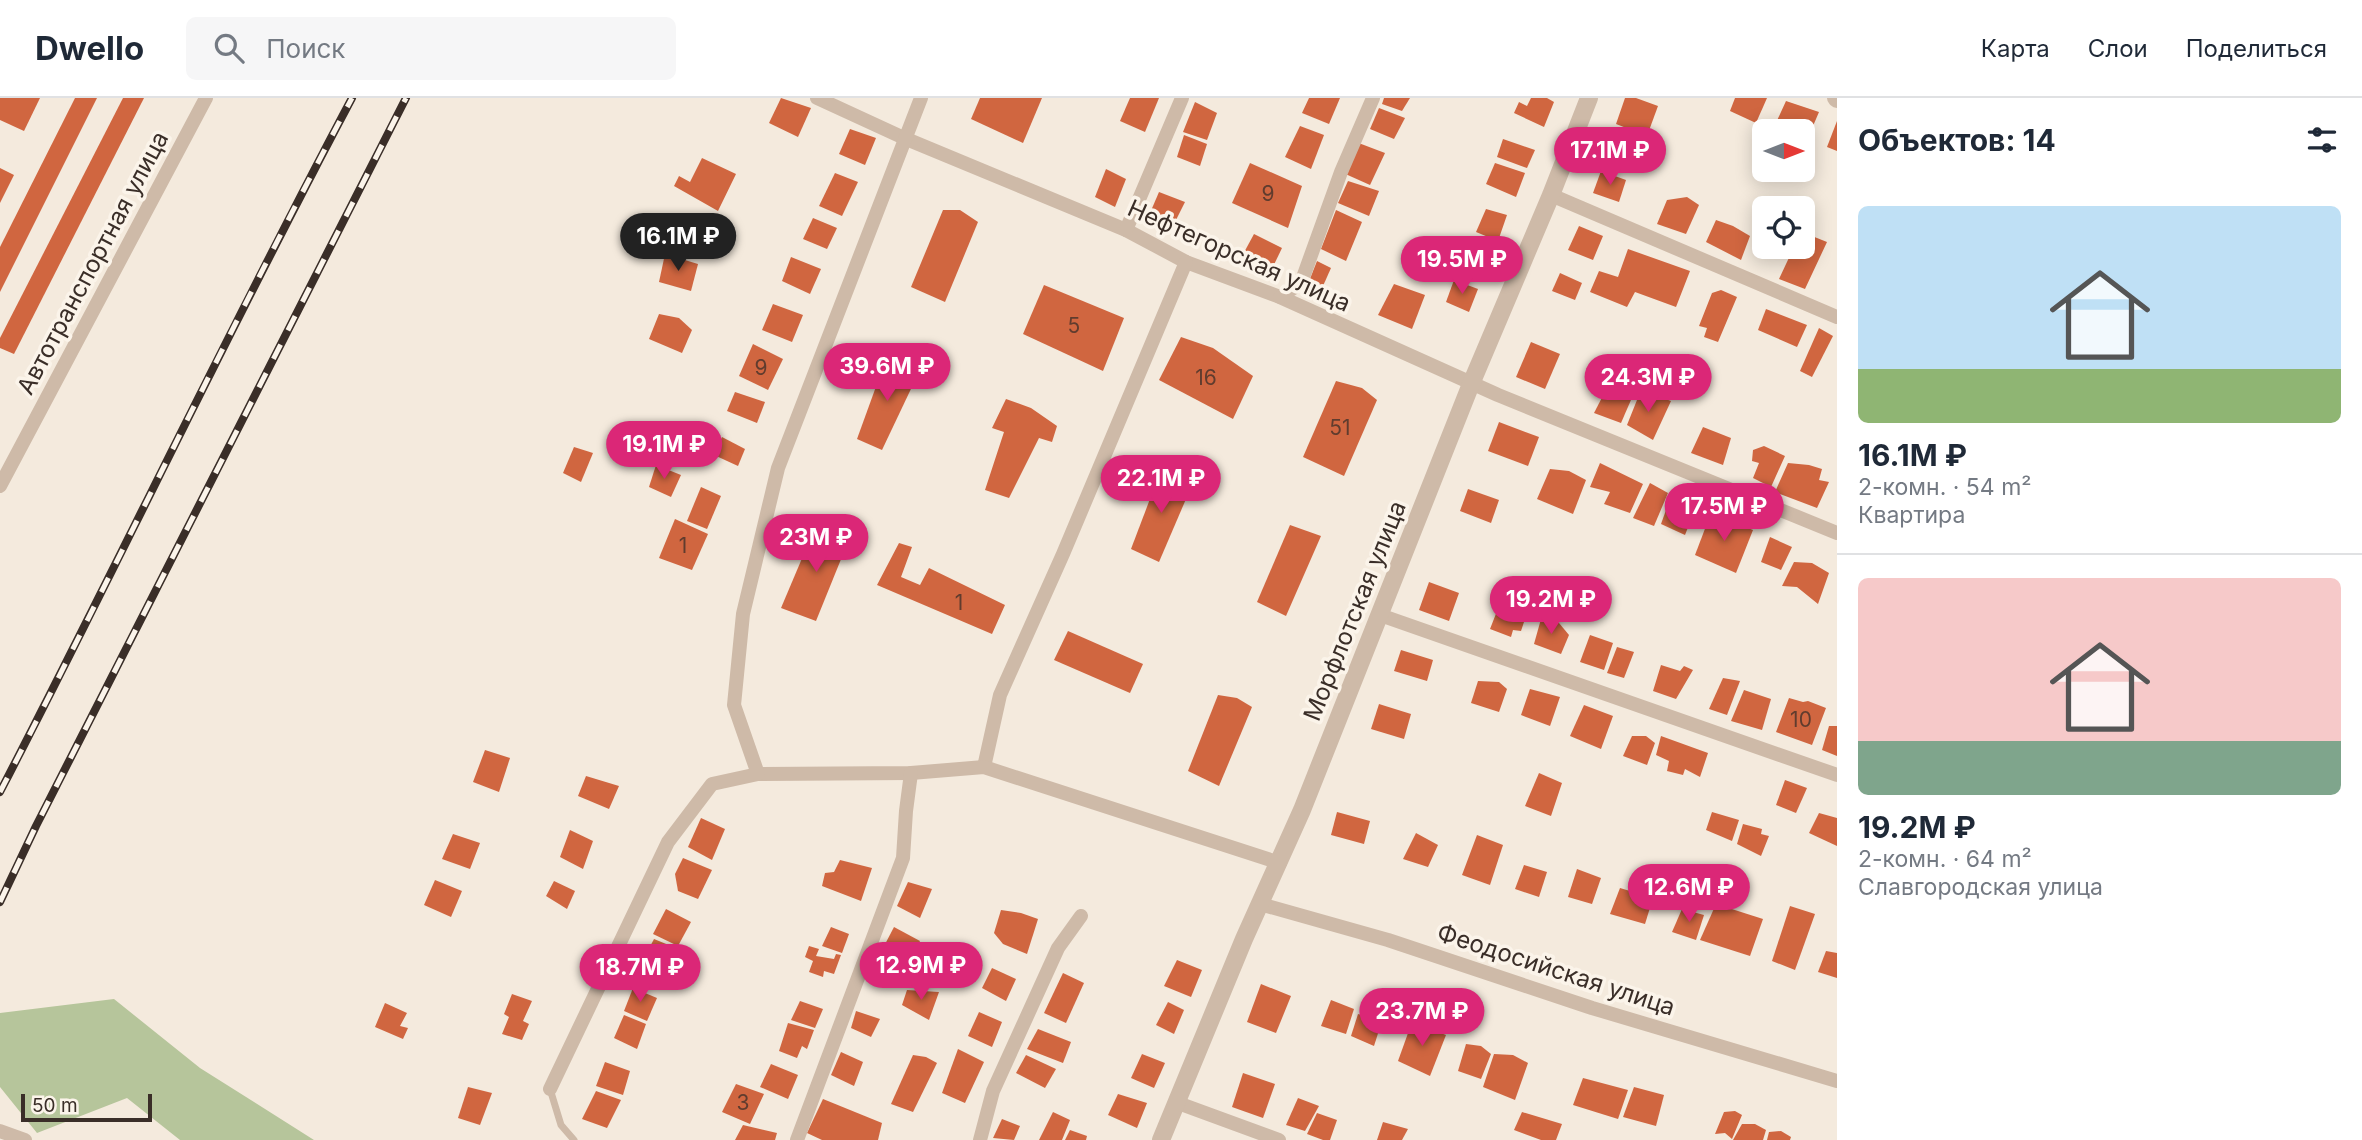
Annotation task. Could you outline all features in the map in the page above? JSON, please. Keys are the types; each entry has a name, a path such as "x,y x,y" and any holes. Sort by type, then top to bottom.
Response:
{"street":[{"name":"Автотранспортная улица","path":"0,486 206,98"},
{"name":"Нефтегорская улица","path":"817,98 904,138 1125,230 1186,262 1280,297 1471,384 1837,533"},
{"path":"758,774 734,705 743,614 778,468 921,98"},
{"path":"1125,230 1182,98"},
{"path":"1280,297 1301,283 1341,172 1373,98"},
{"name":"Морфлотская улица","path":"1161,1140 1244,939 1280,863 1471,384 1589,98"},
{"path":"1551,195 1837,317"},
{"path":"984,767 1000,695 1063,554 1186,262"},
{"path":"1380,615 1837,775"},
{"path":"550,1089 668,842 712,784 758,774 911,773 984,767 1280,863"},
{"path":"797,1140 904,858 905,811 911,773"},
{"name":"Феодосийская улица","path":"1260,904 1388,940 1592,1008 1837,1081"},
{"path":"980,1140 993,1091 1058,948 1081,916"},
{"path":"1178,1103 1279,1140"},
{"path":"0,1131 23,1139"}],"lane":[{"path":"550,1089 561,1125 574,1140"}],"green space":[{"path":"114,999 200,1068 314,1140 180,1140 127,1098 37,1133 0,1087 0,1013"}],"building":[{"path":"0,98 40,98 24,131 0,120"},
{"path":"75,98 97,98 0,292 0,247"},
{"path":"123,98 144,98 14,354 0,348 0,338"},
{"path":"781,98 811,108 798,137 769,123"},
{"path":"980,98 1042,98 1023,143 971,119"},
{"path":"1130,98 1159,98 1145,132 1120,121"},
{"path":"1309,98 1340,98 1329,124 1302,113"},
{"path":"1384,98 1410,98 1402,111 1382,104"},
{"path":"1531,98 1547,98 1554,102 1544,127 1514,113 1519,102 1527,106"},
{"path":"1625,98 1636,98 1658,106 1647,136 1616,124"},
{"path":"1735,98 1767,98 1758,119 1752,121 1730,111"},
{"path":"1786,101 1819,112 1815,121 1815,119 1778,119"},
{"path":"1195,102 1217,113 1207,140 1183,132"},
{"path":"1379,108 1405,118 1394,139 1370,129"},
{"path":"1837,121 1837,151 1827,147"},
{"path":"1300,126 1324,135 1311,169 1285,157"},
{"path":"850,129 876,138 865,165 839,154"},
{"path":"1184,135 1207,144 1200,166 1177,157"},
{"path":"1503,139 1535,150 1527,168 1497,157"},
{"path":"1356,142 1385,153 1370,185 1341,172"},
{"path":"702,158 736,174 718,211 674,186 679,176 690,182"},
{"path":"1250,163 1302,186 1288,228 1232,203"},
{"path":"1495,163 1525,173 1516,197 1486,184"},
{"path":"0,168 14,175 0,203"},
{"path":"1106,169 1126,179 1115,207 1095,197"},
{"path":"1601,171 1626,180 1619,202 1593,193"},
{"path":"835,173 858,182 842,216 819,206"},
{"path":"1348,181 1379,191 1369,216 1338,203"},
{"path":"1159,192 1185,202 1171,230 1147,220"},
{"path":"1687,197 1699,205 1686,234 1657,224 1667,200"},
{"path":"1486,209 1507,215 1498,241 1476,232"},
{"path":"943,210 960,210 978,222 945,302 911,287"},
{"path":"1336,210 1362,222 1346,261 1321,249"},
{"path":"813,218 837,228 827,249 803,239"},
{"path":"1716,220 1750,236 1741,260 1706,242"},
{"path":"670,224 702,231 696,257 664,248"},
{"path":"1579,226 1603,236 1593,260 1568,250"},
{"path":"1254,234 1282,248 1270,273 1241,258"},
{"path":"1476,236 1496,245 1485,271 1465,263"},
{"path":"1815,237 1827,242 1805,289 1779,279 1788,259 1815,259"},
{"path":"1628,249 1690,271 1676,307 1635,292 1627,307 1590,292 1599,271 1618,277"},
{"path":"665,254 698,264 691,291 659,282"},
{"path":"791,257 821,269 810,294 782,281"},
{"path":"1317,261 1331,268 1319,295 1306,289"},
{"path":"1560,273 1582,283 1575,300 1552,291"},
{"path":"1454,280 1478,289 1469,312 1446,302"},
{"path":"1394,284 1425,295 1412,329 1378,315"},
{"path":"1044,285 1124,318 1103,371 1023,334"},
{"path":"1721,290 1737,297 1718,342 1704,337 1707,328 1699,326 1712,293"},
{"path":"773,304 803,315 792,342 762,330"},
{"path":"1766,309 1807,325 1797,347 1758,330"},
{"path":"659,314 679,318 692,330 682,353 649,339"},
{"path":"1819,328 1833,336 1812,377 1800,371"},
{"path":"1181,337 1213,348 1253,376 1233,419 1159,380"},
{"path":"1531,342 1560,354 1545,389 1516,377"},
{"path":"753,344 783,359 768,390 739,376"},
{"path":"886,359 919,372 882,450 857,439"},
{"path":"1336,381 1362,388 1377,400 1344,476 1303,457"},
{"path":"1609,384 1634,393 1621,423 1594,413"},
{"path":"1641,390 1671,401 1653,440 1627,425"},
{"path":"735,392 765,402 757,423 727,411"},
{"path":"1006,399 1031,408 1057,426 1052,442 1039,438 1009,498 985,490 1004,432 992,428"},
{"path":"1499,422 1539,437 1528,466 1488,451"},
{"path":"1703,427 1731,438 1723,465 1691,453"},
{"path":"722,437 745,449 738,466 714,455"},
{"path":"1764,446 1785,456 1771,487 1753,478 1759,463 1752,461 1753,450"},
{"path":"574,447 593,453 581,482 563,473"},
{"path":"1600,463 1643,484 1630,513 1604,504 1610,492 1590,487"},
{"path":"1788,463 1822,469 1819,480 1829,482 1817,508 1775,492"},
{"path":"656,465 681,475 671,497 649,487"},
{"path":"1550,469 1569,471 1586,480 1573,514 1537,499"},
{"path":"1161,470 1180,475 1192,485 1159,562 1131,549"},
{"path":"1650,483 1668,493 1654,526 1633,518"},
{"path":"701,487 721,496 707,529 687,521"},
{"path":"1468,489 1499,500 1491,523 1460,511"},
{"path":"1670,499 1684,499 1696,507 1685,535 1661,524"},
{"path":"1711,513 1753,530 1736,573 1695,555"},
{"path":"675,519 708,534 692,570 659,558"},
{"path":"1290,525 1321,536 1286,616 1257,602"},
{"path":"814,530 850,537 816,621 781,608"},
{"path":"1770,537 1792,547 1781,570 1761,562"},
{"path":"899,543 912,547 901,577 920,585 929,568 1005,605 992,634 877,585"},
{"path":"1794,562 1812,563 1829,573 1818,604 1797,587 1782,586"},
{"path":"1429,582 1459,593 1449,621 1419,610"},
{"path":"1499,606 1526,616 1521,631 1513,630 1511,637 1490,629"},
{"path":"1541,619 1559,623 1569,635 1561,654 1534,644"},
{"path":"1068,631 1143,664 1130,693 1054,660"},
{"path":"1590,635 1613,643 1604,670 1580,662"},
{"path":"1617,647 1634,652 1624,678 1607,673"},
{"path":"1401,650 1433,660 1427,681 1394,671"},
{"path":"1661,665 1680,671 1684,666 1693,670 1676,699 1653,691"},
{"path":"1723,678 1740,681 1727,715 1709,709"},
{"path":"1478,681 1499,682 1507,689 1499,712 1471,703"},
{"path":"1530,689 1560,697 1550,726 1521,715"},
{"path":"1744,690 1771,699 1762,730 1731,721"},
{"path":"1218,695 1237,698 1252,707 1219,786 1188,771"},
{"path":"1789,698 1826,708 1812,745 1776,732"},
{"path":"1379,704 1411,714 1404,739 1371,729"},
{"path":"1584,705 1613,716 1601,749 1570,736"},
{"path":"1829,726 1837,726 1837,756 1822,750"},
{"path":"1632,736 1646,736 1655,743 1647,765 1623,756"},
{"path":"1661,736 1708,753 1700,777 1685,769 1683,775 1667,771 1669,761 1656,755"},
{"path":"485,750 510,758 499,792 473,782"},
{"path":"1539,773 1562,783 1551,816 1525,806"},
{"path":"586,776 619,786 609,809 578,796"},
{"path":"1785,780 1807,788 1796,813 1776,805"},
{"path":"1337,812 1370,821 1364,844 1331,835"},
{"path":"1712,812 1739,820 1732,841 1706,830"},
{"path":"1819,813 1837,818 1837,846 1809,833"},
{"path":"701,818 725,829 712,860 688,847"},
{"path":"1743,824 1762,829 1761,834 1769,836 1761,856 1737,844"},
{"path":"570,830 593,841 583,869 560,857"},
{"path":"1416,833 1438,845 1428,867 1403,859"},
{"path":"453,834 480,843 470,869 442,859"},
{"path":"1477,835 1503,845 1490,885 1462,875"},
{"path":"683,858 712,870 698,899 678,891 675,874"},
{"path":"840,860 872,868 861,901 822,886 825,873 834,872"},
{"path":"1524,865 1547,872 1539,897 1515,889"},
{"path":"1577,869 1601,878 1592,904 1568,897"},
{"path":"435,880 462,891 451,917 424,905"},
{"path":"554,881 575,891 567,909 546,896"},
{"path":"908,882 932,889 920,918 897,906"},
{"path":"1620,888 1653,898 1645,924 1610,914"},
{"path":"1716,904 1763,919 1750,956 1700,940"},
{"path":"1790,906 1815,914 1795,970 1772,961"},
{"path":"666,909 691,922 678,946 653,934"},
{"path":"1682,909 1704,915 1696,940 1672,932"},
{"path":"1001,910 1038,919 1027,954 1003,944 994,933"},
{"path":"831,927 849,934 842,953 822,946"},
{"path":"894,927 920,941 909,965 882,950"},
{"path":"654,939 676,948 666,971 643,960"},
{"path":"809,946 819,949 816,956 834,959 836,954 841,955 834,974 824,971 823,977 809,972 813,961 805,957"},
{"path":"1826,951 1837,953 1837,978 1818,972"},
{"path":"1177,960 1202,970 1191,997 1164,986"},
{"path":"992,968 1016,979 1006,1001 982,988"},
{"path":"1063,973 1084,983 1066,1023 1044,1013"},
{"path":"1261,984 1291,996 1276,1033 1247,1022"},
{"path":"633,988 657,998 647,1021 624,1011"},
{"path":"907,990 939,992 929,1020 902,1005"},
{"path":"512,994 532,1001 523,1021 529,1024 522,1040 502,1034 509,1017 504,1014"},
{"path":"1331,1000 1354,1009 1346,1034 1321,1026"},
{"path":"800,1001 823,1009 815,1028 791,1020"},
{"path":"1168,1002 1184,1010 1174,1034 1156,1025"},
{"path":"385,1003 407,1013 400,1026 408,1028 403,1039 375,1027"},
{"path":"856,1011 880,1019 871,1037 851,1028"},
{"path":"979,1012 1002,1022 992,1047 968,1036"},
{"path":"1358,1014 1382,1021 1374,1046 1351,1036"},
{"path":"624,1015 646,1024 637,1049 614,1038"},
{"path":"1412,1022 1446,1035 1430,1076 1398,1061"},
{"path":"788,1023 814,1030 807,1049 802,1046 797,1058 779,1051"},
{"path":"1038,1029 1071,1042 1063,1063 1027,1049"},
{"path":"1466,1044 1481,1046 1491,1054 1481,1079 1458,1071"},
{"path":"958,1049 984,1062 965,1103 942,1093"},
{"path":"841,1052 863,1062 854,1086 831,1075"},
{"path":"1142,1054 1165,1063 1154,1088 1131,1078"},
{"path":"1494,1054 1513,1055 1528,1063 1515,1100 1483,1087"},
{"path":"913,1055 926,1057 937,1063 913,1112 891,1104"},
{"path":"1026,1055 1056,1069 1045,1088 1016,1073"},
{"path":"605,1062 630,1071 623,1095 596,1086"},
{"path":"771,1064 798,1075 788,1099 760,1087"},
{"path":"1243,1073 1275,1084 1263,1118 1232,1107"},
{"path":"1583,1078 1628,1090 1618,1119 1573,1105"},
{"path":"736,1084 764,1094 750,1124 722,1112"},
{"path":"468,1087 492,1093 480,1125 458,1118"},
{"path":"1634,1087 1664,1095 1656,1126 1623,1117"},
{"path":"596,1091 621,1100 607,1128 582,1119"},
{"path":"1118,1094 1147,1103 1137,1128 1108,1115"},
{"path":"1298,1098 1319,1106 1305,1131 1286,1125"},
{"path":"823,1099 882,1123 878,1140 822,1140 807,1133"},
{"path":"1735,1111 1742,1115 1732,1139 1725,1133 1715,1134 1724,1112"},
{"path":"1053,1112 1070,1120 1062,1140 1039,1140"},
{"path":"1522,1112 1562,1124 1556,1140 1541,1140 1514,1130"},
{"path":"1317,1113 1337,1120 1330,1140 1307,1134"},
{"path":"1002,1119 1020,1126 1014,1140 993,1138"},
{"path":"1383,1122 1408,1129 1402,1140 1377,1140"},
{"path":"1742,1124 1755,1124 1766,1130 1763,1140 1733,1140"},
{"path":"743,1125 777,1133 775,1140 735,1140"},
{"path":"1070,1130 1087,1136 1086,1140 1065,1140"},
{"path":"1781,1131 1791,1137 1790,1140 1767,1140 1769,1132"}],"railway":[{"path":"0,792 352,98"},
{"path":"0,902 36,826 406,98"}]}
